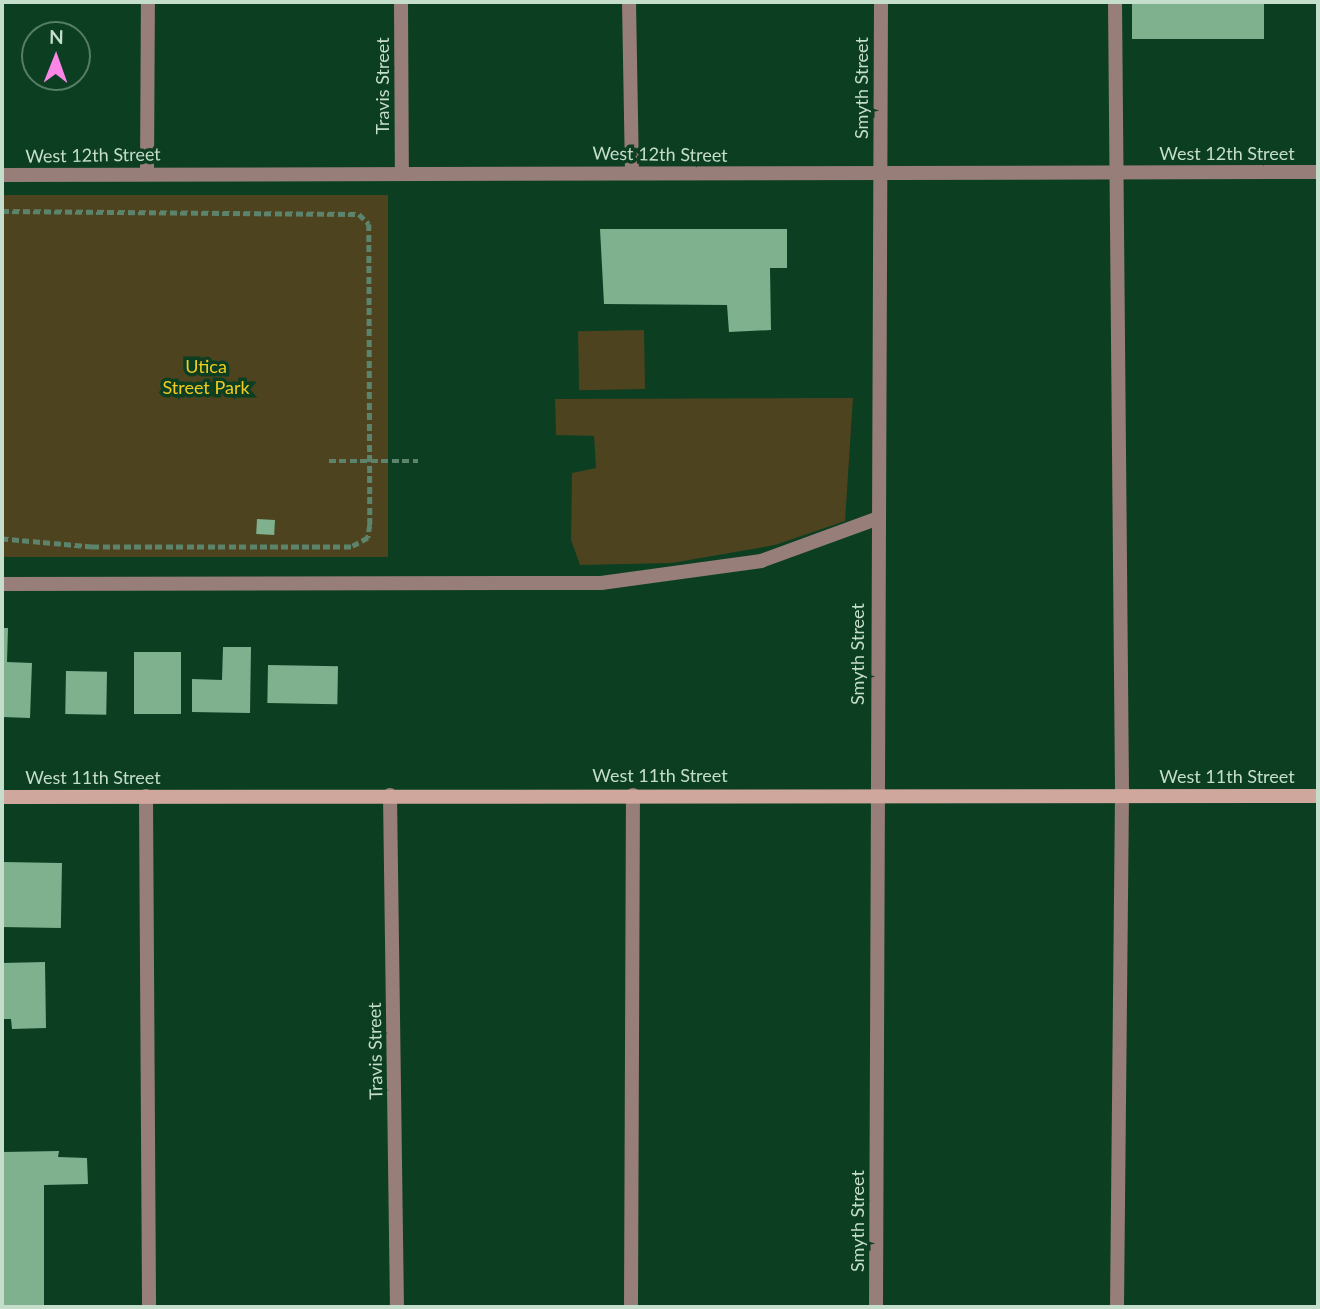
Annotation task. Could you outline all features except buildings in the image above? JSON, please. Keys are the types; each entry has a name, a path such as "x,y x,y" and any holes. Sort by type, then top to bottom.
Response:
{"main road":[{"name":"West 11th Street","path":"2,797 876,794 1318,796"}],"street":[{"path":"147,174 148,2"},
{"name":"Travis Street","path":"401,2 402,171"},
{"path":"629,2 632,173"},
{"name":"Smyth Street","path":"876,1307 876,519 881,175 880,2"},
{"path":"1115,2 1122,795 1117,1307"},
{"name":"West 12th Street","path":"2,175 402,171 881,175 1318,172"},
{"path":"2,584 601,583 761,561 876,519"},
{"name":"Travis Street","path":"390,795 397,1307"},
{"path":"631,1307 633,795"},
{"path":"146,796 149,1307"}],"path":[{"path":"2,211 359,214 369,224 370,525 362,545 92,547 2,539"},
{"path":"329,461 418,461"}],"green space":[{"name":"Utica Street Park","path":"2,195 388,195 388,557 2,557"},
{"path":"644,330 645,389 579,390 578,331"},
{"path":"853,398 845,521 775,545 672,563 580,565 571,540 572,473 596,468 594,436 556,435 555,399"}]}
